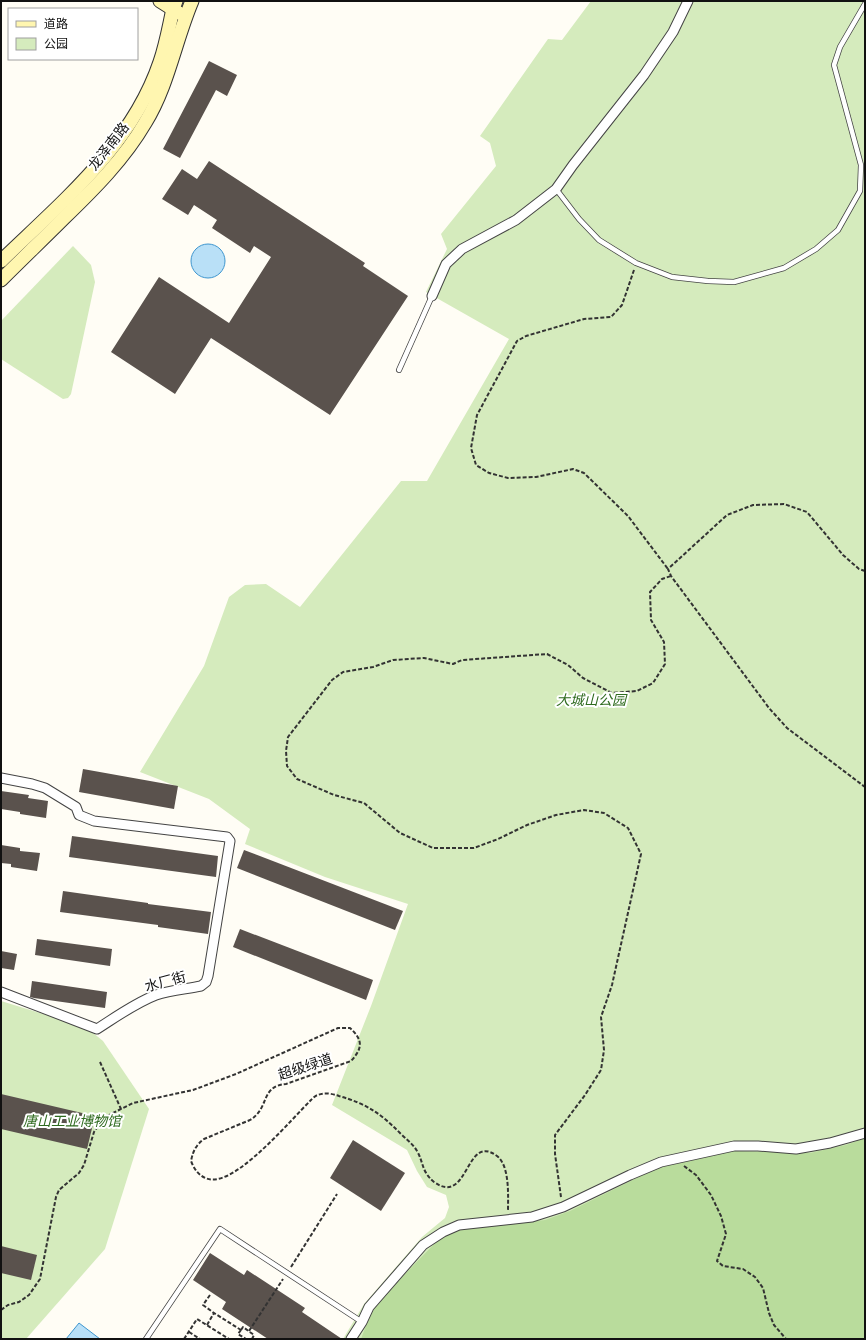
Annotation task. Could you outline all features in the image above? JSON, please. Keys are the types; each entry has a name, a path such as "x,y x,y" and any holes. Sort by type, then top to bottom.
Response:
{"main road":[{"path":"160,1 175,5 185,17"},
{"name":"龙泽南路","path":"1,280 88,195 121,158 146,123 163,86 185,17 192,1"},
{"name":"龙泽南路","path":"1,262 102,162 130,123 145,97 160,62 175,5"}],"street":[{"path":"432,296 446,264 462,249 516,220 556,188 573,164 644,75 673,32 688,1"},
{"name":"水厂街","path":"1,778 45,788 76,807 79,815 94,821 227,837 230,842 208,976 206,982 201,986 150,998 123,1012 97,1029 1,992"},
{"path":"351,1339 362,1322 368,1307 423,1245 442,1232 459,1225 532,1217 563,1207 661,1162 734,1146 796,1149 830,1143 865,1133"}],"lane":[{"path":"556,188 579,219 599,240 636,263 672,277 734,282 784,268 816,249 838,230 860,191 860,164 834,65 842,42 865,4"},
{"path":"399,370 432,296"},
{"path":"146,1339 220,1229 362,1322"}],"path":[{"path":"636,263 622,305 611,317 584,319 526,336 517,341 477,415 471,448 476,465 489,473 508,478 536,476 572,469 584,473 628,516 770,708 788,728 865,787"},
{"path":"668,569 726,515 753,505 784,504 807,512 843,555 860,570 865,571"},
{"path":"563,1207 555,1154 555,1135 585,1095 601,1070 604,1050 601,1016 612,985 641,854 628,828 604,813 584,810 556,815 527,825 498,839 474,848 433,848 400,833 364,803 334,795 297,779 287,766 286,751 288,737 332,680 343,672 373,667 393,660 424,658 453,664 462,660 546,654 568,665 583,678 612,693 637,691 653,682 665,664 664,642 651,620 650,592 662,580 671,576"},
{"name":"超级绿道","path":"1,1310 29,1295 40,1279 56,1197 59,1190 80,1173 84,1165 94,1132 103,1119 133,1103 193,1090 236,1074 338,1028 350,1028 357,1035 360,1043 358,1053 351,1061 271,1088 256,1116 250,1120 204,1139 198,1144 190,1160 193,1168 198,1174 207,1179 217,1179 226,1176 261,1151 318,1094 331,1094 357,1101 374,1110 391,1124 417,1150 422,1167 427,1175 442,1186 449,1187 455,1185 461,1180 474,1156 483,1152 492,1153 498,1157 504,1168 507,1182 507,1220"},
{"path":"100,1062 121,1109"},
{"path":"682,1165 696,1175 711,1195 721,1216 726,1234 716,1261 723,1266 743,1269 755,1277 763,1288 768,1313 774,1325 786,1339"},
{"path":"249,1331 337,1194"},
{"path":"210,1295 203,1305 241,1330"},
{"path":"207,1325 214,1313"},
{"path":"184,1339 198,1319 229,1339"},
{"path":"246,1339 238,1334 243,1327 254,1335 253,1339"},
{"path":"189,1332 200,1339"}],"green space":[{"name":"大城山公园","path":"591,1 865,1 865,1339 343,1339 364,1304 422,1237 445,1218 449,1207 446,1195 427,1187 407,1150 332,1105 371,1006 408,904 325,877 245,844 250,829 209,799 140,772 204,666 229,597 245,585 266,584 300,607 401,481 427,481 509,339 426,292 447,249 441,234 496,166 490,143 480,136 548,39 562,40"},
{"path":"73,246 91,265 95,282 71,394 68,398 63,399 1,359 1,321"},
{"name":"唐山工业博物馆","path":"1,1001 73,1023 92,1032 103,1041 149,1109 105,1249 26,1339 1,1339"},
{"path":"865,1138 865,1339 361,1339 373,1307 439,1239 458,1230 545,1220 570,1211 657,1168 734,1151 810,1153 846,1145"}],"water":[{"path":"205,244 211,244 215,245 222,251 225,261 224,268 218,275 211,278 205,278 201,277 194,271 191,264 191,258 192,254 198,247"},
{"path":"79,1323 100,1339 66,1339"}],"building":[{"path":"209,61 237,75 227,96 216,90 180,158 163,149"},
{"path":"209,161 365,263 363,266 408,296 330,415 211,338 175,394 111,352 159,277 229,323 271,257 254,246 250,253 212,228 217,220 194,205 188,215 162,199 182,169 197,179"},
{"path":"83,769 178,786 174,809 79,792"},
{"path":"1,791 29,795 28,798 48,801 46,818 1,809"},
{"path":"72,836 218,856 216,877 69,857"},
{"path":"1,845 20,848 20,851 40,853 37,871 11,867 11,864 1,863"},
{"path":"244,850 403,911 395,930 237,868"},
{"path":"63,891 211,912 208,934 158,927 158,925 60,912"},
{"path":"240,929 373,980 366,1000 233,947"},
{"path":"37,939 112,949 110,966 35,955"},
{"path":"1,951 17,954 14,970 1,968"},
{"path":"32,981 107,992 105,1008 30,997"},
{"path":"1,1094 95,1116 87,1149 1,1129"},
{"path":"353,1140 405,1173 381,1211 330,1178"},
{"path":"1,1246 37,1255 31,1280 1,1273"},
{"path":"210,1253 244,1275 247,1270 305,1308 302,1312 342,1339 268,1339 222,1309 226,1302 193,1280"}]}
